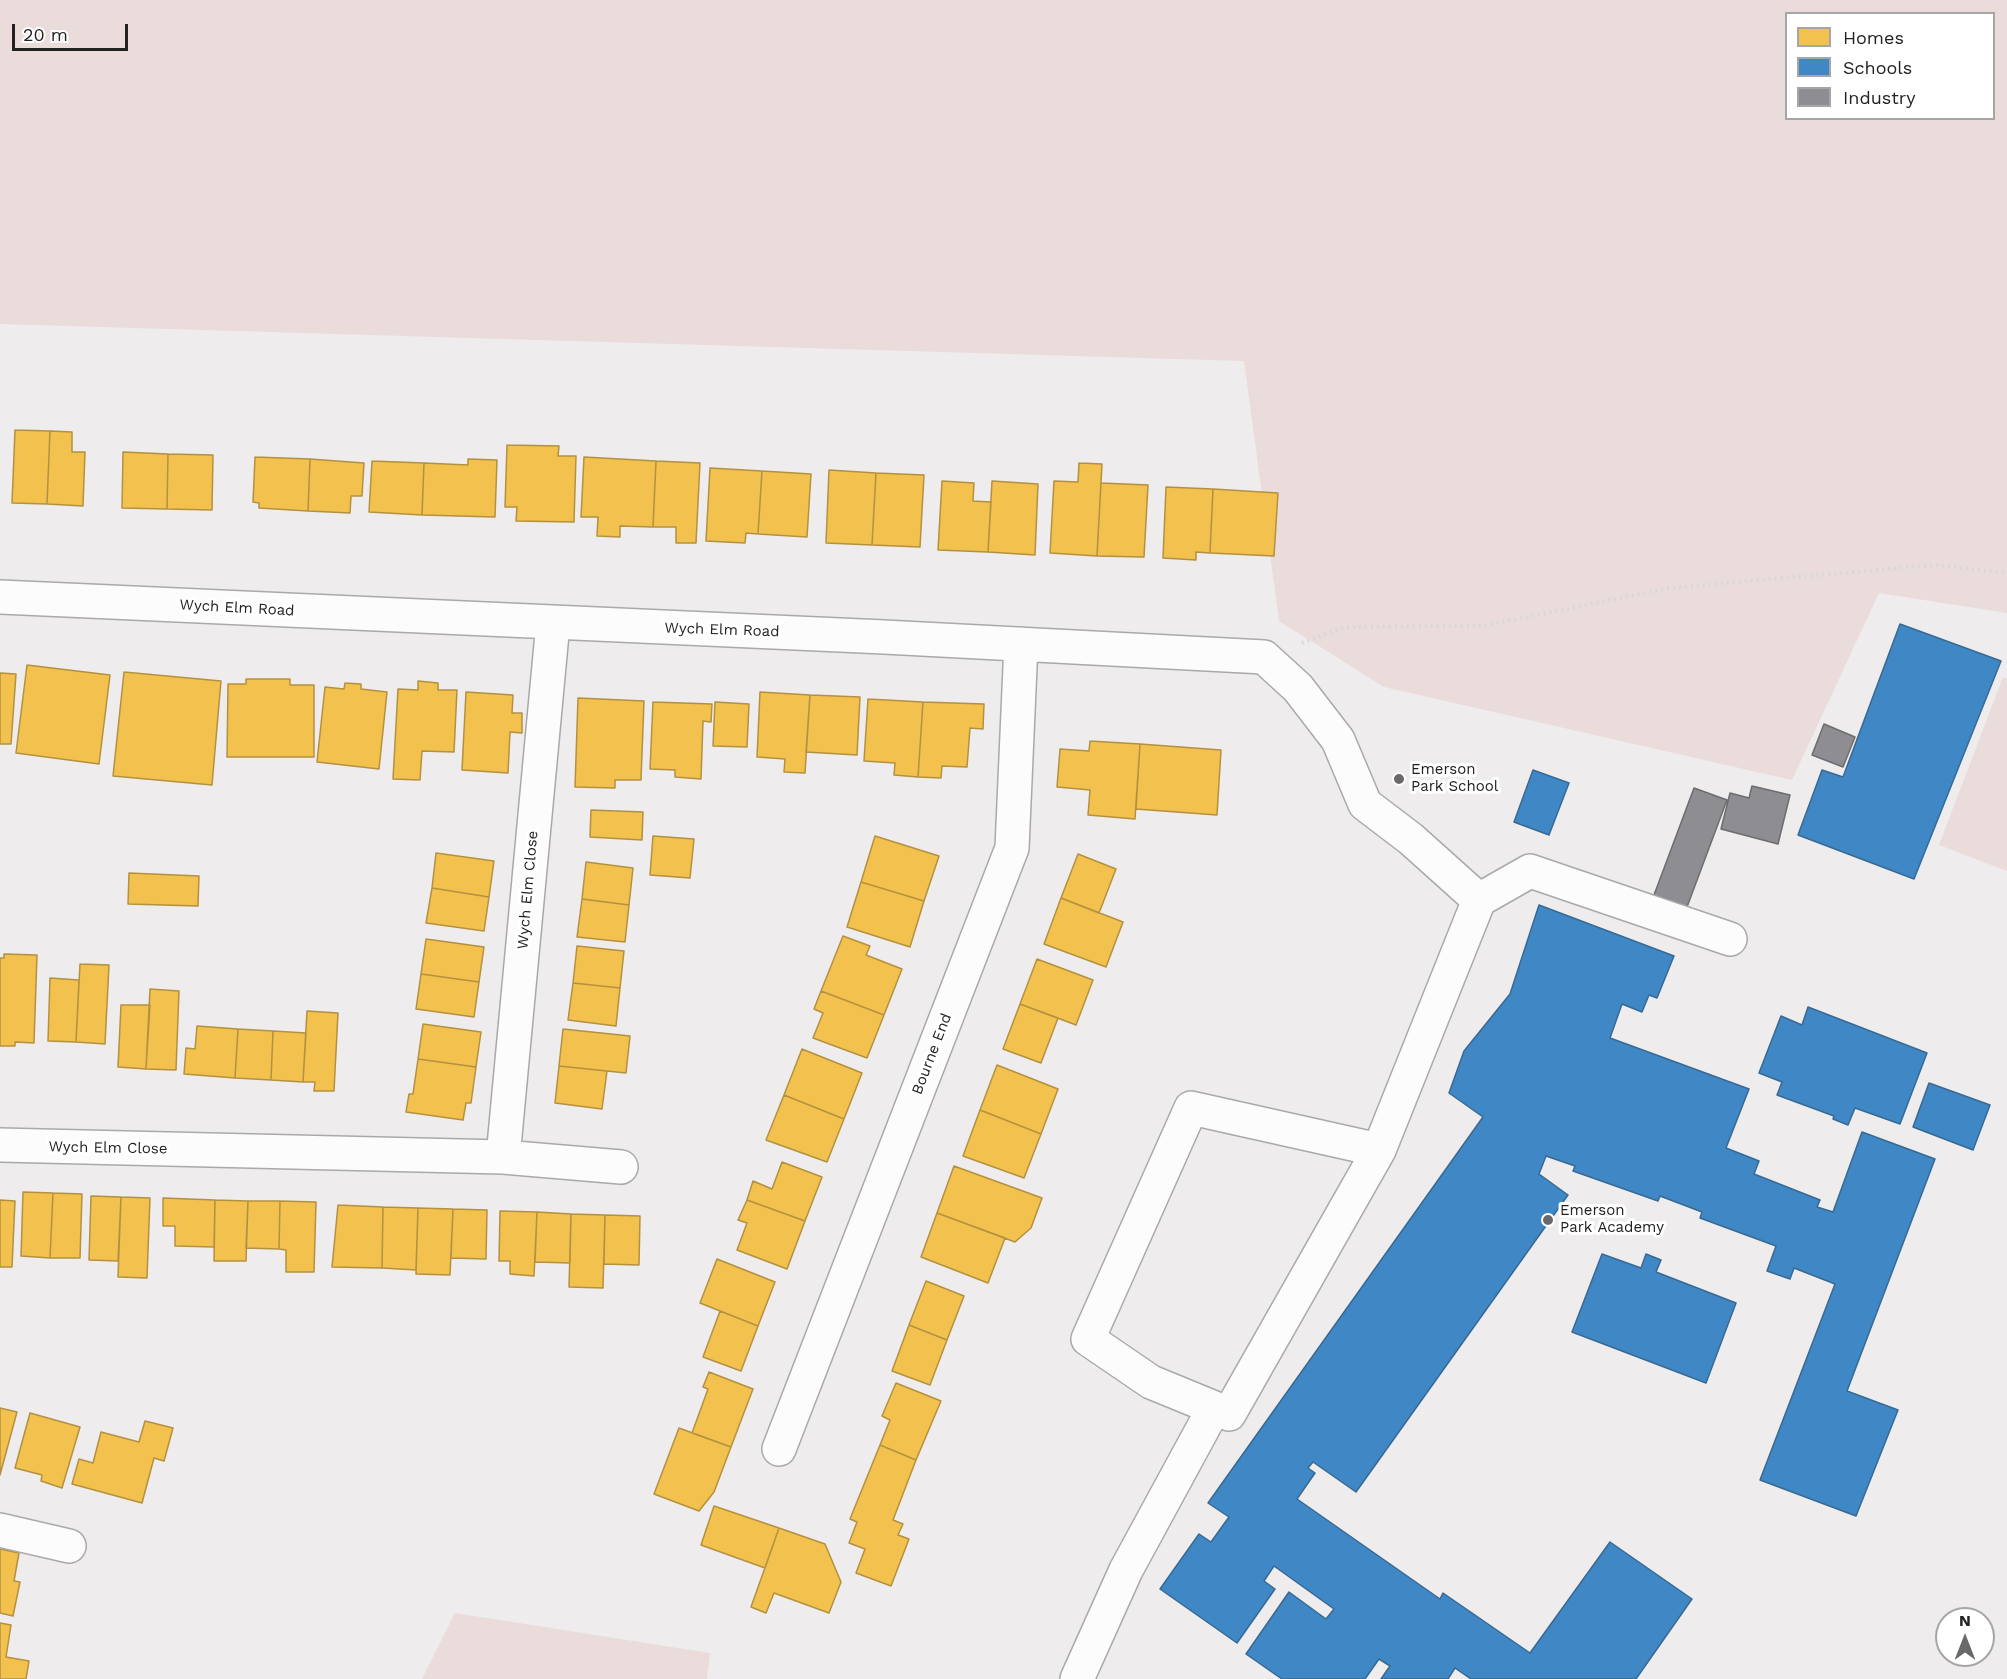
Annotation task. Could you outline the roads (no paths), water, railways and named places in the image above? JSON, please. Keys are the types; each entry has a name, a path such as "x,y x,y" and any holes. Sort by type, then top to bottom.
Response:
{"street":[{"name":"Wych Elm Road","path":"0,597 1264,657 1298,688 1338,740 1365,804 1411,839 1479,900"},
{"name":"Wych Elm Close","path":"503,1157 553,622"},
{"name":"Bourne End","path":"779,1449 1012,848 1021,644"},
{"path":"1379,1150 1191,1108 1089,1339 1151,1382 1229,1414 1379,1150 1479,900 1530,871 1730,939"},
{"name":"Wych Elm Close","path":"0,1145 503,1157 621,1167"},
{"path":"1077,1679 1126,1570 1214,1408"},
{"path":"0,1530 69,1546"}],"place":[{"name":"Emerson Park School","path":"1399,779"},
{"name":"Emerson Park Academy","path":"1548,1220"}]}
